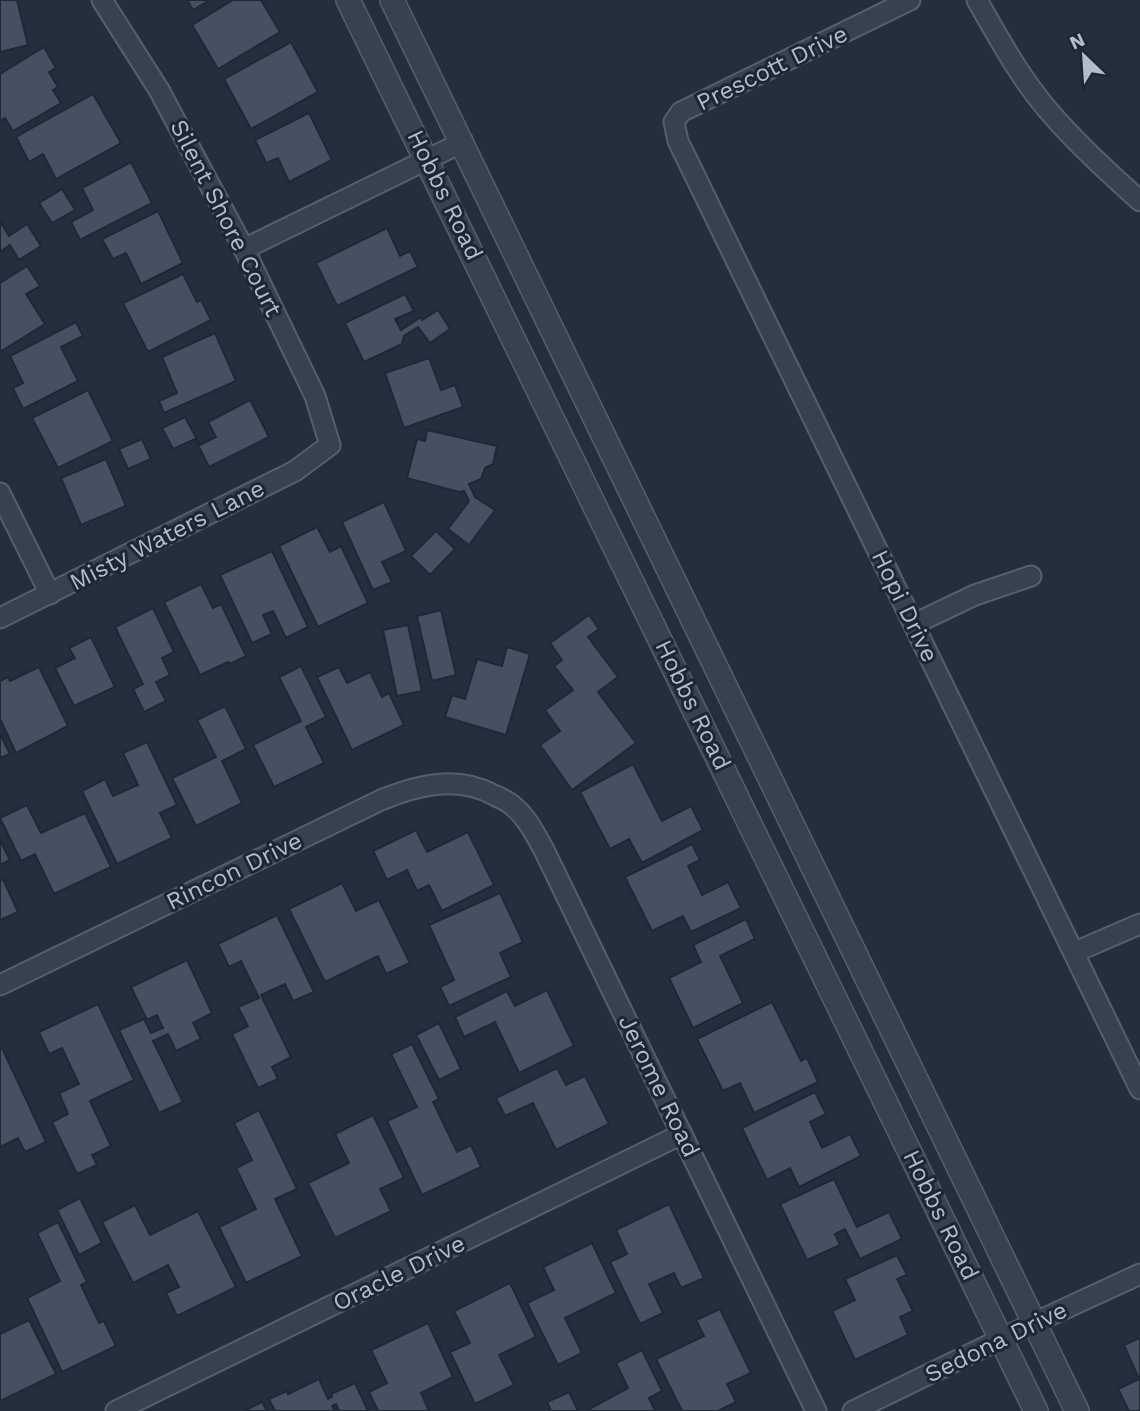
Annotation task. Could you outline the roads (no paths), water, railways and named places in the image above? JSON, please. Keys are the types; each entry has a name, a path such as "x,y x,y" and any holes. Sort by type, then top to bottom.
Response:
{"street":[{"name":"Silent Shore Court","path":"102,0 159,90 244,249 315,396 330,445"},
{"name":"Hobbs Road","path":"348,0 1036,1411"},
{"name":"Hobbs Road","path":"392,0 1077,1411"},
{"name":"Prescott Drive","path":"674,122 681,112 910,0"},
{"path":"976,0 1007,52 1047,109 1140,201"},
{"name":"Hopi Drive","path":"674,122 678,141 1140,1089"},
{"path":"244,249 463,142"},
{"name":"Misty Waters Lane","path":"0,618 295,471 330,445"},
{"path":"0,493 50,594"},
{"path":"914,624 975,595 1031,576"},
{"name":"Rincon Drive","path":"0,985 381,800 412,787 440,783 474,785"},
{"name":"Jerome Road","path":"474,785 512,804 544,849 816,1411"},
{"path":"1075,952 1140,924"},
{"name":"Oracle Drive","path":"116,1411 682,1135"},
{"name":"Sedona Drive","path":"853,1411 1034,1322 1140,1274"}]}
